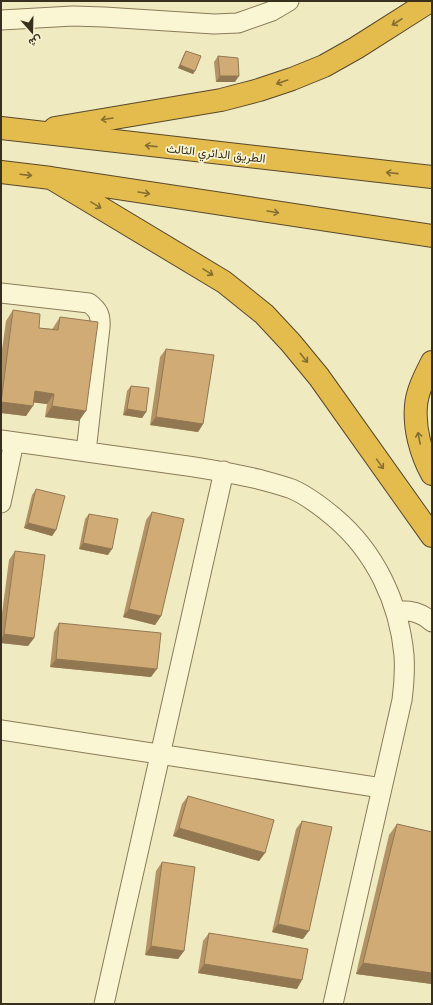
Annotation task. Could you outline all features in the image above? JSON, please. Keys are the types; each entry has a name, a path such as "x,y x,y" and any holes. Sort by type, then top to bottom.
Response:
{"highway":[{"path":"29,132 221,100 259,90 324,66 356,48 430,1"},
{"name":"الطريق الدائري الثالث","path":"1,128 432,177"},
{"path":"1,172 50,178 426,238"},
{"path":"50,178 224,282 264,314 291,343 319,377 432,536"},
{"path":"432,362 422,382 416,405 419,440 424,457 432,474"}],"street":[{"path":"1,20 26,10 58,16 104,16 214,24 238,23 272,11 290,1"},
{"path":"1,293 89,302 97,308 101,317 86,452"},
{"path":"1,503 7,441 224,471 271,482 293,489 326,511 355,538 367,553 378,570 396,611 404,655 404,677 402,700 332,1004"},
{"path":"104,1004 224,471"},
{"path":"396,611 407,610 418,613 432,622"},
{"path":"1,730 382,788"}],"building":[{"path":"186,51 201,56 195,71 180,65"},
{"path":"218,56 238,58 239,76 220,76"},
{"path":"13,310 40,314 39,328 58,330 60,317 98,322 86,411 52,406 54,394 35,391 33,406 1,402"},
{"path":"166,349 214,355 203,424 156,417"},
{"path":"131,386 149,388 146,412 127,409"},
{"path":"36,489 65,496 56,530 28,523"},
{"path":"152,512 184,519 161,616 129,609"},
{"path":"89,514 118,519 112,549 83,543"},
{"path":"15,551 45,555 34,638 4,634"},
{"path":"59,623 161,633 157,669 56,659"},
{"path":"188,796 274,820 265,853 179,828"},
{"path":"302,821 332,827 309,931 278,924"},
{"path":"397,824 432,832 432,973 363,963"},
{"path":"162,862 195,867 184,951 151,946"},
{"path":"209,933 308,949 302,980 204,964"}]}
